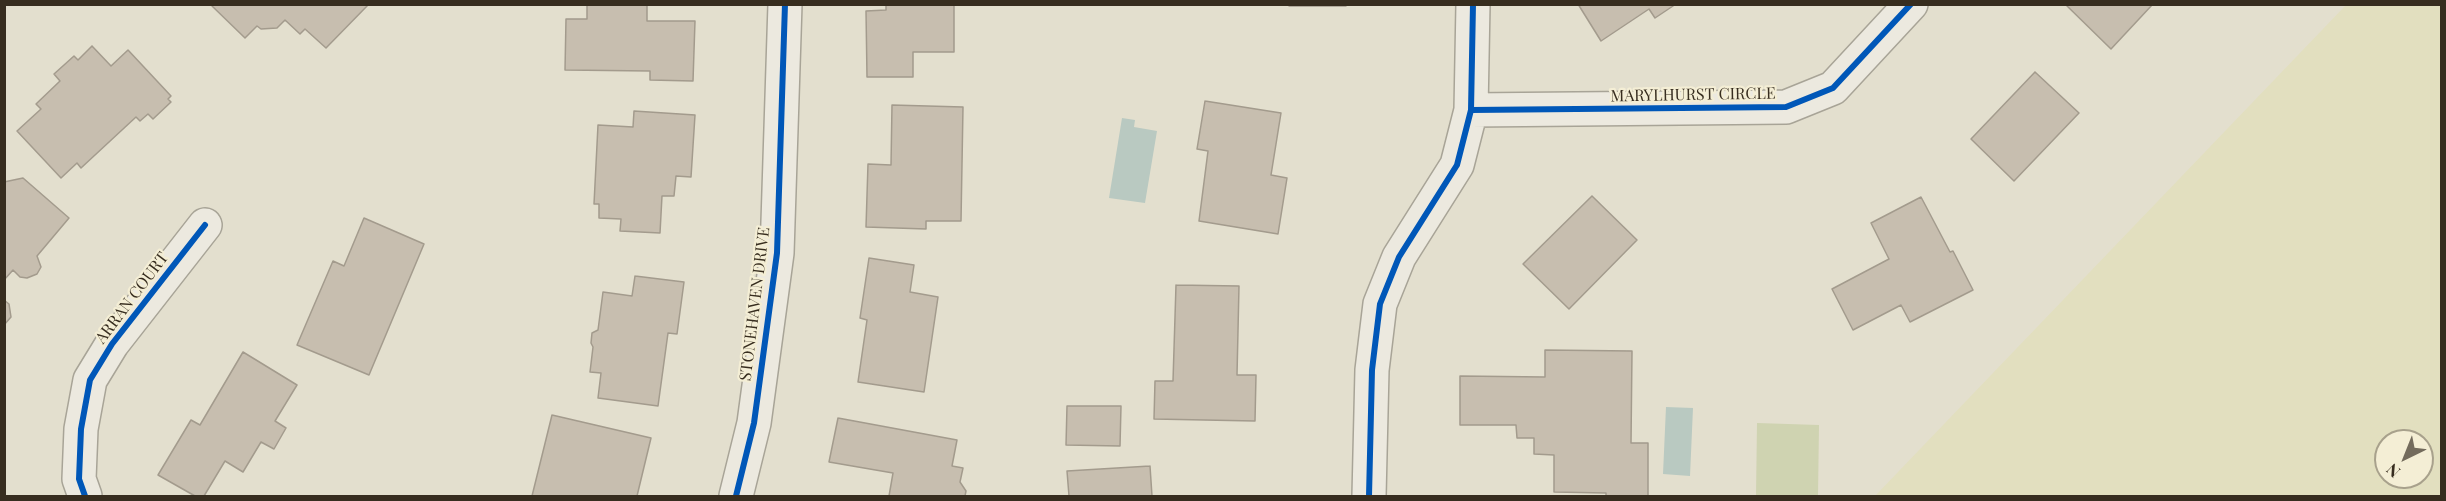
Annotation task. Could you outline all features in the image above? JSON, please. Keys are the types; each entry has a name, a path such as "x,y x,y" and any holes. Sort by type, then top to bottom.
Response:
{"street":[{"name":"STONEHAVEN DRIVE","path":"736,496 754,423 777,253 785,4"},
{"path":"1370,496 1372,370 1380,304 1399,257 1457,165 1472,110 1473,4"},
{"name":"MARYLHURST CIRCLE","path":"1472,110 1786,107 1833,88 1911,4"},
{"name":"ARRAN COURT","path":"85,496 79,479 81,429 90,380 112,344 205,225"}],"shaded area":[{"path":"2346,5 2441,5 2441,496 1875,496"},
{"path":"1122,118 1135,120 1134,127 1157,131 1145,203 1109,198"},
{"path":"1666,407 1693,408 1690,476 1663,474"}],"green space":[{"path":"1757,423 1819,425 1818,496 1756,496"}],"building":[{"path":"214,4 369,4 326,48 305,29 300,34 285,20 277,28 261,29 257,26 245,38 212,6"},
{"path":"587,4 647,4 647,21 695,21 693,81 650,80 650,71 565,70 566,19 587,19"},
{"path":"886,4 954,4 954,52 913,52 913,77 867,77 866,11 886,10"},
{"path":"1289,4 1346,4 1346,6 1289,6"},
{"path":"1578,4 1676,4 1655,18 1649,9 1601,41"},
{"path":"2065,4 2153,4 2111,49"},
{"path":"92,46 111,66 128,50 171,96 168,99 171,102 153,119 148,114 140,121 136,117 81,168 77,163 61,178 17,131 41,109 36,104 60,81 54,74 74,56 78,60"},
{"path":"2035,72 2079,113 2014,181 1971,139"},
{"path":"1205,101 1281,113 1271,175 1287,178 1278,234 1199,221 1208,151 1197,149"},
{"path":"892,105 963,107 961,221 926,221 926,229 866,227 868,164 891,165"},
{"path":"634,111 695,115 691,177 676,176 674,196 662,196 660,233 620,231 621,219 599,218 599,204 594,204 598,125 633,127"},
{"path":"23,178 69,218 37,256 41,267 37,274 27,278 20,277 13,270 4,280 4,182"},
{"path":"1592,196 1637,240 1569,309 1523,264"},
{"path":"1921,197 1973,290 1910,322 1901,305 1853,330 1832,289 1889,259 1871,223"},
{"path":"364,218 424,244 369,375 297,345 333,261 344,266"},
{"path":"869,258 914,265 910,292 938,297 924,392 858,382 867,320 860,318"},
{"path":"635,276 684,282 677,334 668,333 658,406 598,398 601,373 590,372 592,333 598,330 603,292 632,296"},
{"path":"1176,285 1239,286 1237,375 1256,375 1255,421 1154,419 1155,381 1173,381"},
{"path":"4,300 9,304 11,317 4,325"},
{"path":"1545,350 1632,351 1631,443 1648,443 1648,496 1554,492 1554,455 1534,454 1534,438 1517,438 1516,425 1460,425 1460,376 1545,377"},
{"path":"243,352 297,385 275,421 286,428 274,449 261,442 243,472 225,461 204,496 195,496 158,475 191,420 200,425"},
{"path":"1067,406 1121,406 1120,446 1066,445"},
{"path":"552,415 651,438 637,496 532,496"},
{"path":"838,418 957,440 952,466 963,468 960,482 966,491 965,496 889,496 893,473 829,462"},
{"path":"1150,466 1152,496 1069,496 1067,471"}],"cycle path":[{"path":"736,496 754,423 777,253 785,4"},
{"path":"1369,496 1372,370 1380,304 1399,257 1457,165 1471,110 1473,4"},
{"path":"1471,110 1786,107 1833,88 1911,4"},
{"path":"85,496 79,479 81,429 90,380 112,344 205,225"}]}
